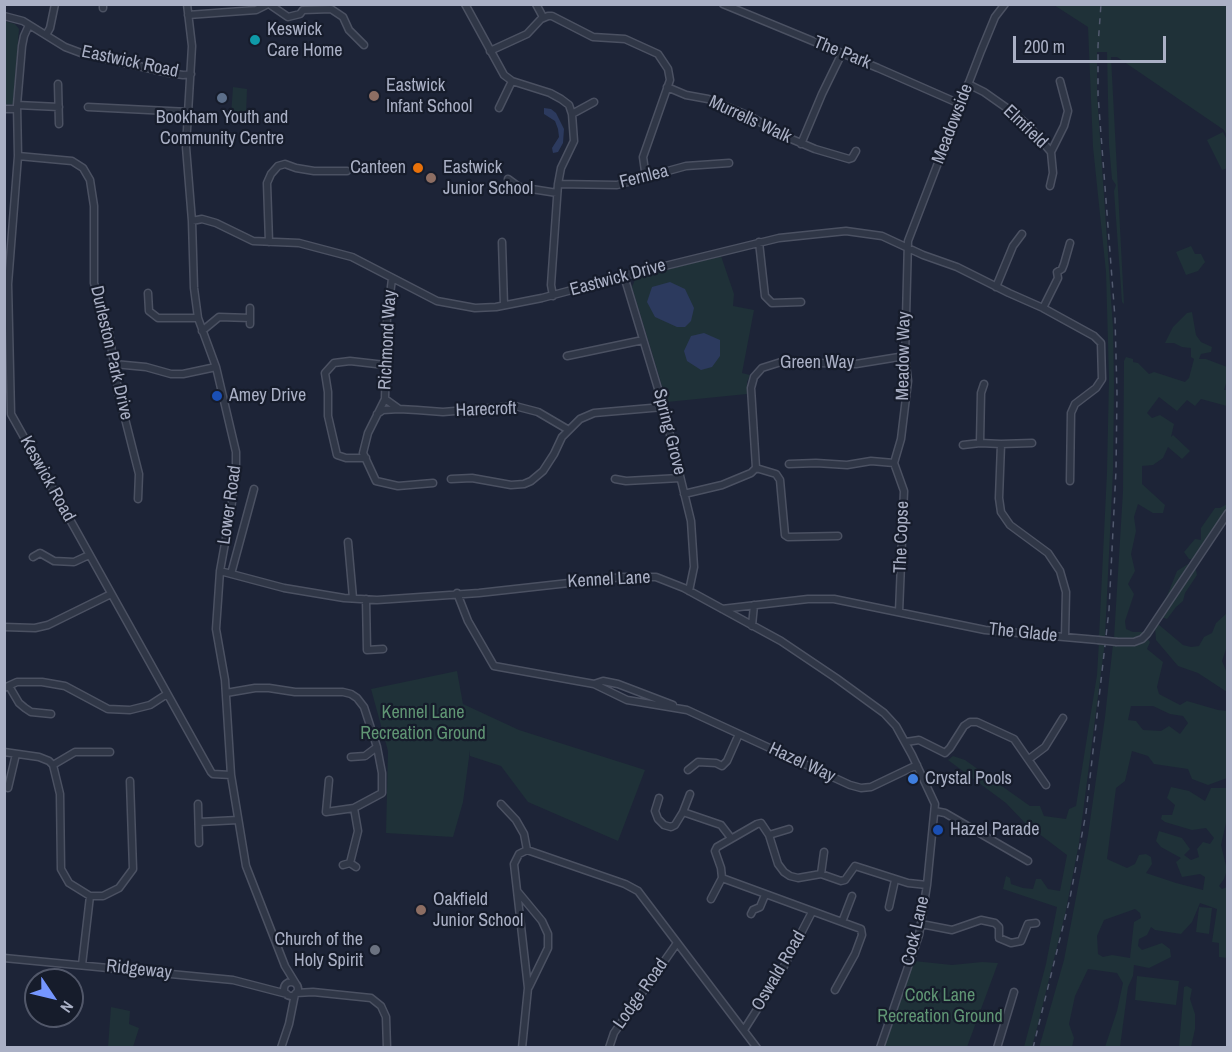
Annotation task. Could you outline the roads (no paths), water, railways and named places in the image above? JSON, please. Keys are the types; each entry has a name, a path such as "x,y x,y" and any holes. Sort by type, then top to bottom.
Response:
{"street":[{"path":"46,36 55,4"},
{"name":"Lower Road","path":"187,4 192,46 186,147 194,288 198,318 216,367 236,452 234,484 220,571 216,629 226,693 231,775 246,866 293,991 293,1008 281,1047"},
{"path":"188,15 256,10 269,4 288,17 300,14 303,7 331,9 346,20 349,30 364,45"},
{"path":"465,4 498,67 513,81 561,99 568,105 572,114 574,141 561,168 557,193 550,285 553,296"},
{"path":"536,4 543,17"},
{"name":"The Park","path":"723,4 960,104"},
{"name":"Meadowside","path":"906,247 968,84 996,17 1005,4"},
{"name":"Eastwick Road","path":"4,16 29,25 81,53 169,73 191,74"},
{"path":"490,51 527,34 543,17 552,16 593,38 625,39 653,51 662,58 668,69 670,80 643,157 646,178"},
{"name":"Keswick Road","path":"29,25 22,46 17,107 18,156 8,284 7,407 212,774 231,775"},
{"path":"801,144 842,53"},
{"path":"499,108 513,81"},
{"path":"1051,152 1064,126 1068,111 1060,81"},
{"path":"58,84 59,124"},
{"name":"Elmfield","path":"968,84 1011,111 1029,126 1051,152 1053,173 1050,186"},
{"name":"Murrells Walk","path":"667,87 686,95 708,99 749,116 801,144 849,159 856,151"},
{"path":"572,114 594,102"},
{"path":"4,109 59,107"},
{"path":"88,107 189,112"},
{"name":"Durleston Park Drive","path":"18,156 66,159 78,164 87,173 94,206 94,283 107,324 123,413 139,474 138,499"},
{"name":"Fernlea","path":"558,184 617,185 686,166 729,163"},
{"path":"269,242 267,183 278,166 285,164 314,171 347,171"},
{"path":"508,179 519,187 557,193"},
{"name":"Eastwick Drive","path":"192,221 202,219 216,223 253,241 299,243 352,257 437,301 475,308 553,296 759,242 812,233 856,231 882,236 957,267 1043,308 1094,336 1102,347 1102,379 1096,388 1072,408 1070,481"},
{"path":"996,287 1013,246 1022,234"},
{"path":"502,242 504,305"},
{"path":"759,242 765,296 772,303 801,302"},
{"path":"1043,308 1058,278 1057,272 1062,269 1070,243"},
{"name":"Meadow Way","path":"894,463 901,439 908,381 904,356 906,247"},
{"name":"Spring Grove","path":"624,276 663,407 691,521 695,555 689,591"},
{"name":"Richmond Way","path":"366,458 363,453 368,433 385,399 387,317 392,279"},
{"path":"148,293 148,311 158,318 198,318"},
{"path":"202,331 219,317 250,321 250,308"},
{"path":"567,356 643,340"},
{"name":"Green Way","path":"756,468 751,388 754,377 762,368 781,362 856,364 904,356"},
{"path":"385,365 334,363 325,373 328,416 337,455 346,458 366,458 376,481 398,486 433,483"},
{"path":"114,364 146,367 171,374 183,374 216,367"},
{"path":"980,442 981,393 984,384"},
{"path":"385,399 399,409"},
{"name":"Harecroft","path":"376,415 383,411 399,409 443,412 515,406 538,412 567,429"},
{"path":"451,478 472,478 511,485 531,481 549,463 567,429 580,419 594,413 663,407"},
{"path":"963,445 980,442 1032,443"},
{"path":"1001,444 999,498 1001,512 1010,525 1048,553 1060,571 1066,592 1065,637"},
{"path":"789,464 847,465 871,461 894,463"},
{"name":"The Copse","path":"894,463 904,491 899,612"},
{"path":"684,494 722,485 752,473 756,468 776,474 780,480 785,535 788,537 838,536"},
{"path":"615,479 626,481 680,478"},
{"path":"231,574 254,489"},
{"name":"The Glade","path":"722,609 821,598 858,603 985,630 1134,642 1147,634 1227,513"},
{"path":"348,542 353,598"},
{"path":"37,554 62,562 78,561 89,555"},
{"name":"Kennel Lane","path":"220,571 284,588 366,599 479,593 623,577 656,577 689,591 796,650 884,713 901,732 934,801 935,811"},
{"name":"Hazel Way","path":"457,593 468,621 494,666 594,684 627,700 687,710"},
{"path":"4,627 35,628 48,625 111,594"},
{"path":"365,658 367,650 366,599"},
{"path":"752,626 754,605"},
{"path":"367,650 383,649"},
{"name":"Hazel Way","path":"594,684 603,681 618,684 687,710 861,788 871,787 917,765"},
{"path":"51,714 36,714 25,708 7,687 17,682 65,686 108,709 140,709 167,694"},
{"path":"226,693 255,688 351,694 364,706 377,747 382,773 382,793 354,808 326,812 329,780"},
{"path":"1029,759 1045,747 1063,718"},
{"path":"906,742 919,740 945,753 964,726 973,722 1010,736 1018,743 1046,785"},
{"path":"688,770 698,762 716,763 722,766 727,761 739,734"},
{"path":"351,758 365,756 377,747"},
{"path":"4,752 44,759 52,765 60,794 61,869 69,883 90,896 103,896 111,893 124,882 133,869 130,781"},
{"path":"52,765 75,752 111,752"},
{"path":"8,788 16,754"},
{"path":"659,798 655,811 658,819 664,825 672,827 683,812 690,794"},
{"path":"198,804 200,843"},
{"path":"501,804 516,820 524,834 527,850"},
{"path":"350,865 358,831 354,808"},
{"path":"935,811 945,813 1028,861"},
{"name":"Cock Lane","path":"880,1047 916,945 921,924 935,811"},
{"path":"683,812 721,825 731,838"},
{"path":"199,822 238,820"},
{"path":"711,899 722,878 715,851 717,847 761,823 769,835 778,864 784,872 798,878 821,874 841,881 845,880 855,866 895,880 927,885"},
{"path":"769,835 789,829"},
{"path":"522,1047 528,988 514,864 519,854 527,850 634,888 655,911 757,1047"},
{"path":"821,874 824,852"},
{"path":"722,878 861,929 862,935 855,954 835,990"},
{"path":"888,907 895,880"},
{"path":"518,891 542,921 548,934 548,948 528,988"},
{"path":"751,914 753,910 760,907 765,895"},
{"path":"82,965 90,896"},
{"path":"842,922 852,896"},
{"name":"Oswald Road","path":"744,1030 782,970 812,912"},
{"path":"921,924 952,930 983,920 998,924 999,938 1011,943 1021,941 1028,924 1036,923"},
{"name":"Lodge Road","path":"609,1047 614,1033 677,943"},
{"name":"Ridgeway","path":"4,958 233,980 293,991"},
{"name":"Lower Road","path":"285,966 286,985 284,989 293,991"},
{"path":"286,985 292,982 293,991 364,996 378,1003 387,1022 387,1047"},
{"name":"Ridgeway","path":"273,989 286,985"},
{"path":"997,1047 1014,992"}],"water":[{"path":"544,108 556,113 564,129 563,143 558,152 553,153 552,148 559,137 558,129 555,121 544,114"},
{"path":"670,282 685,289 694,308 691,321 685,327 677,327 655,317 647,302 652,287"},
{"path":"704,333 720,340 720,356 712,367 701,370 687,361 684,351 691,336"}],"railway":[{"path":"1033,1048 1070,898 1086,813 1109,610 1116,470 1117,393 1115,318 1098,95 1101,4"}],"place":[{"name":"Keswick Care Home","path":"255,40"},
{"name":"Eastwick Infant School","path":"374,96"},
{"name":"Bookham Youth and Community Centre","path":"222,98"},
{"name":"Canteen","path":"418,168"},
{"name":"Eastwick Junior School","path":"431,178"},
{"name":"Amey Drive","path":"217,396"},
{"name":"Crystal Pools","path":"913,779"},
{"name":"Hazel Parade","path":"938,830"},
{"name":"Oakfield Junior School","path":"421,910"},
{"name":"Church of the Holy Spirit","path":"375,950"}],"park label":[{"name":"Kennel Lane Recreation Ground","path":"423,723"},
{"name":"Cock Lane Recreation Ground","path":"940,1006"}]}
